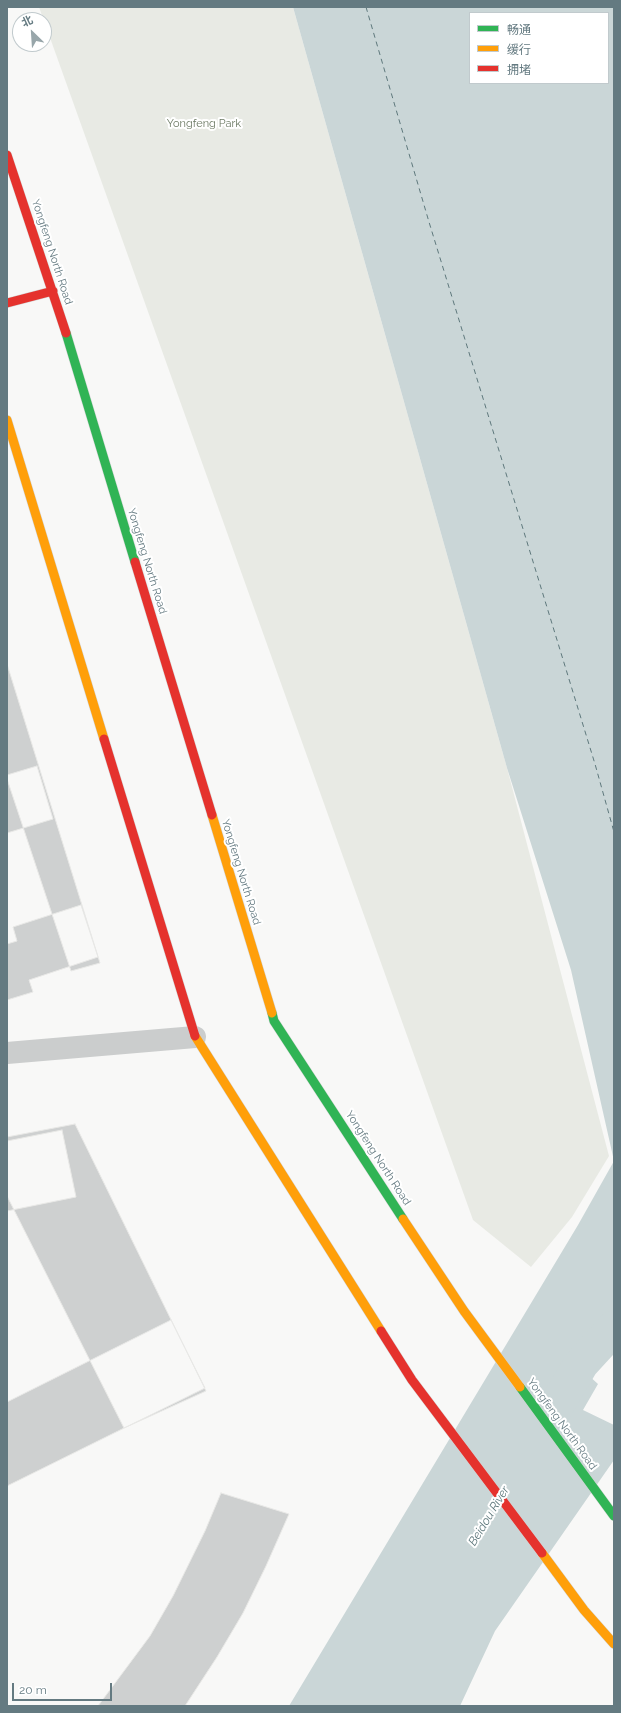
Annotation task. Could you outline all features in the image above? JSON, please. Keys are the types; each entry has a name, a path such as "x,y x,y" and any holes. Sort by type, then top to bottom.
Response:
{"main road":[{"name":"Yongfeng North Road","path":"7,155 53,291 274,1021 464,1311 614,1516"},
{"path":"7,303 53,291"},
{"path":"7,420 195,1038 412,1380 584,1610 614,1644"}],"street":[{"path":"7,1053 195,1038"}],"green space":[{"name":"Yongfeng Park","path":"39,7 293,7 507,768 609,1156 572,1217 531,1267 473,1220 52,43 52,12 41,12"}],"water":[{"path":"293,7 614,7 614,1161 571,970 507,768"},
{"path":"614,1161 614,1329 590,1336 571,1355 575,1363 598,1384 583,1410 614,1425 614,1460 495,1631 460,1706 289,1706 578,1225"}],"building":[{"path":"7,664 100,963 71,971 7,779"},
{"path":"37,766 53,819 7,833 7,775"},
{"path":"81,905 98,957 29,980 33,992 7,1000 7,944 17,941 13,927"},
{"path":"75,1124 206,1391 124,1428 7,1196 7,1137"},
{"path":"62,1130 76,1197 7,1211 7,1141"},
{"path":"171,1320 205,1388 7,1486 7,1402"},
{"path":"221,1493 289,1514 243,1613 217,1657 185,1706 98,1706 150,1636 173,1596 205,1531"}],"waterway":[{"name":"Beidou River","path":"555,1408 581,1364 614,1328"}],"ferry route":[{"path":"366,7 429,222 595,764 614,832"}],"traffic: fast":[{"path":"66,333 135,562"},
{"path":"272,1013 274,1021 403,1219"},
{"path":"520,1387 614,1516"}],"traffic: slow":[{"path":"7,420 104,739"},
{"path":"212,815 272,1013"},
{"path":"195,1036 381,1331"},
{"path":"403,1219 464,1311 520,1387"},
{"path":"542,1553 584,1610 614,1644"}],"traffic: jam":[{"path":"7,155 66,333"},
{"path":"7,303 53,291"},
{"path":"135,562 212,815"},
{"path":"104,739 195,1036"},
{"path":"381,1331 412,1380 542,1553"}]}
